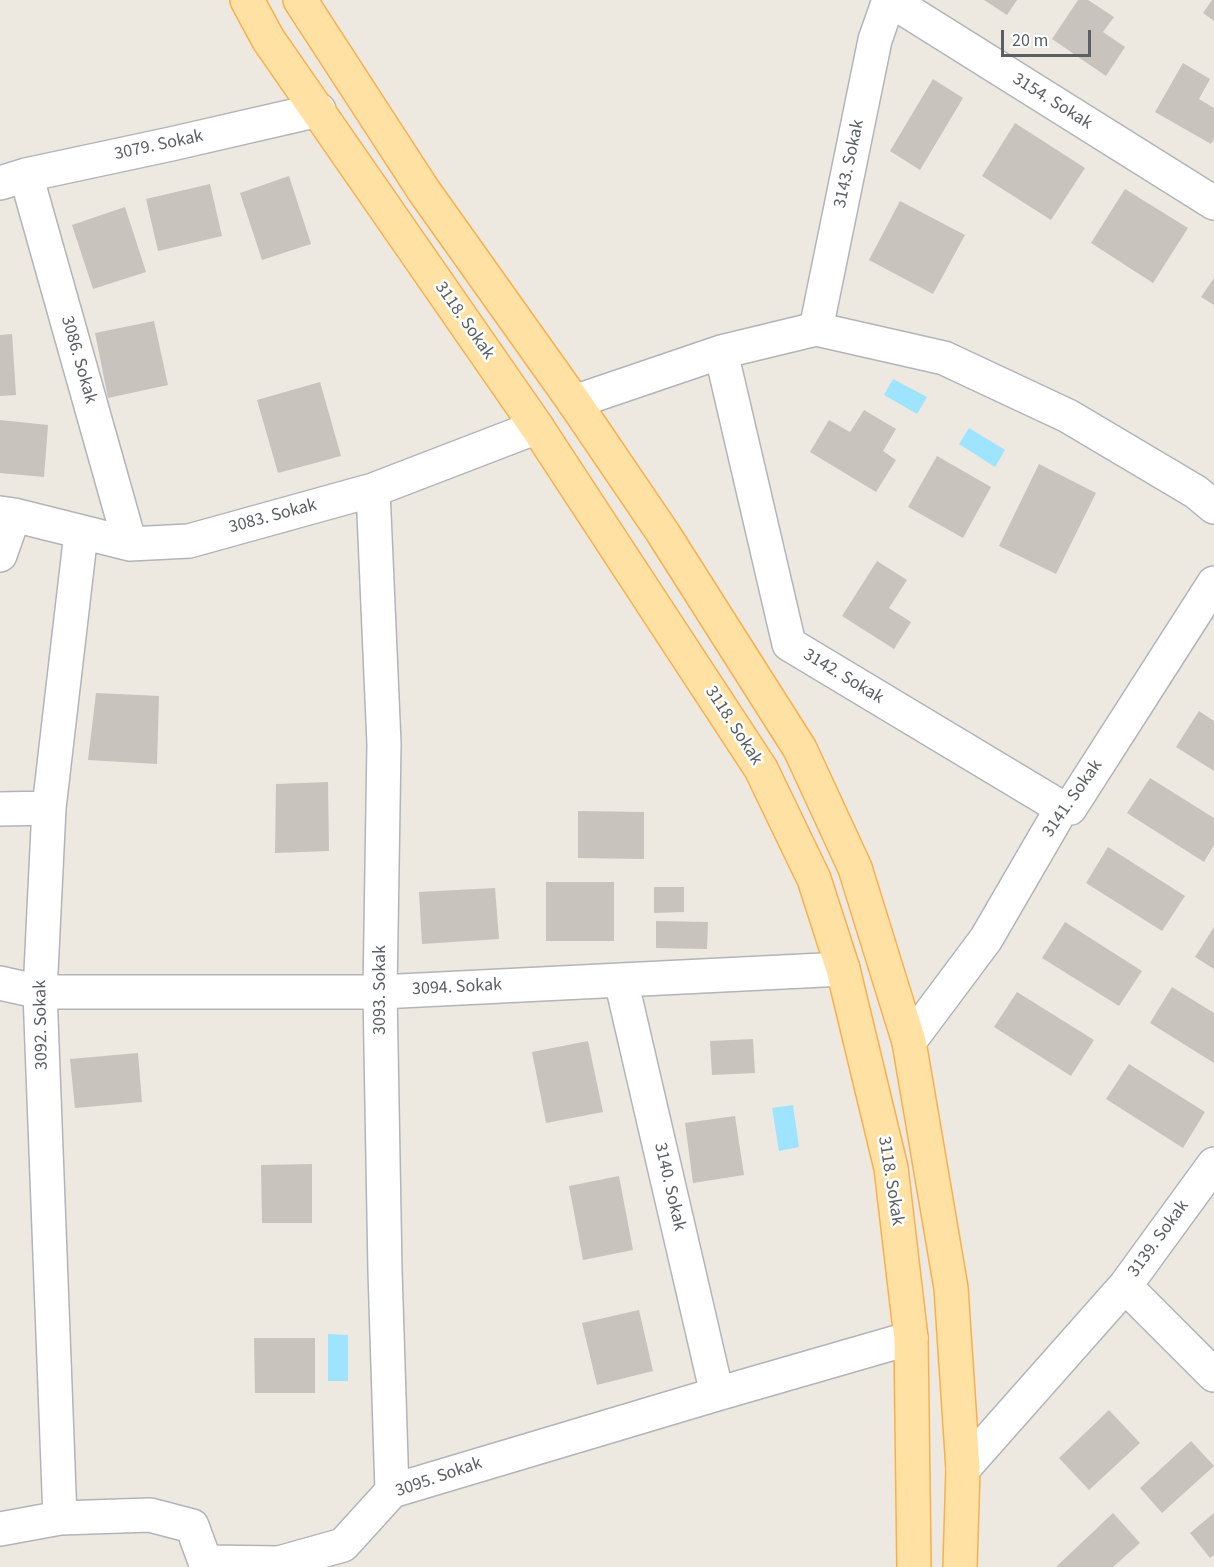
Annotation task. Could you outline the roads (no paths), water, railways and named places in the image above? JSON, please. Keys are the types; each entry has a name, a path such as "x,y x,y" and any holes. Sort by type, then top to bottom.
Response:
{"main road":[{"name":"3118. Sokak","path":"247,0 268,39 537,427 761,769 814,879 843,969 891,1168 911,1338 914,1567"},
{"path":"300,0 424,191 574,402 663,533 800,749 855,868 909,1042 951,1288 963,1469 960,1567"}],"street":[{"name":"3154. Sokak","path":"890,0 1214,203"},
{"name":"3143. Sokak","path":"816,330 875,40 890,0"},
{"name":"3079. Sokak","path":"13,179 319,110"},
{"name":"3086. Sokak","path":"13,179 129,544"},
{"path":"574,402 721,352 816,330 944,358 1068,416 1196,492 1214,507"},
{"name":"3142. Sokak","path":"721,352 789,644 1062,808"},
{"name":"3083. Sokak","path":"7,514 129,544 189,541 373,490 537,427"},
{"name":"3093. Sokak","path":"373,490 384,744 380,992 384,1259 392,1491"},
{"path":"0,555 7,514"},
{"name":"3092. Sokak","path":"60,1518 40,992 49,808 81,533"},
{"name":"3141. Sokak","path":"909,1042 986,939 1062,808 1070,808 1214,583"},
{"path":"0,809 49,808"},
{"name":"3094. Sokak","path":"0,983 40,992 380,992 843,969"},
{"name":"3140. Sokak","path":"621,980 717,1394"},
{"name":"3139. Sokak","path":"963,1469 1125,1286 1214,1164"},
{"path":"1125,1286 1214,1375"},
{"name":"3095. Sokak","path":"0,1529 60,1518 150,1515 192,1526 207,1565 279,1563 343,1545 392,1491 911,1338"}],"water":[{"path":"893,379 927,397 917,414 884,395"},
{"path":"969,428 1005,450 995,467 959,444"},
{"path":"793,1105 799,1147 779,1151 772,1108"},
{"path":"328,1334 348,1335 348,1381 328,1381"}]}
